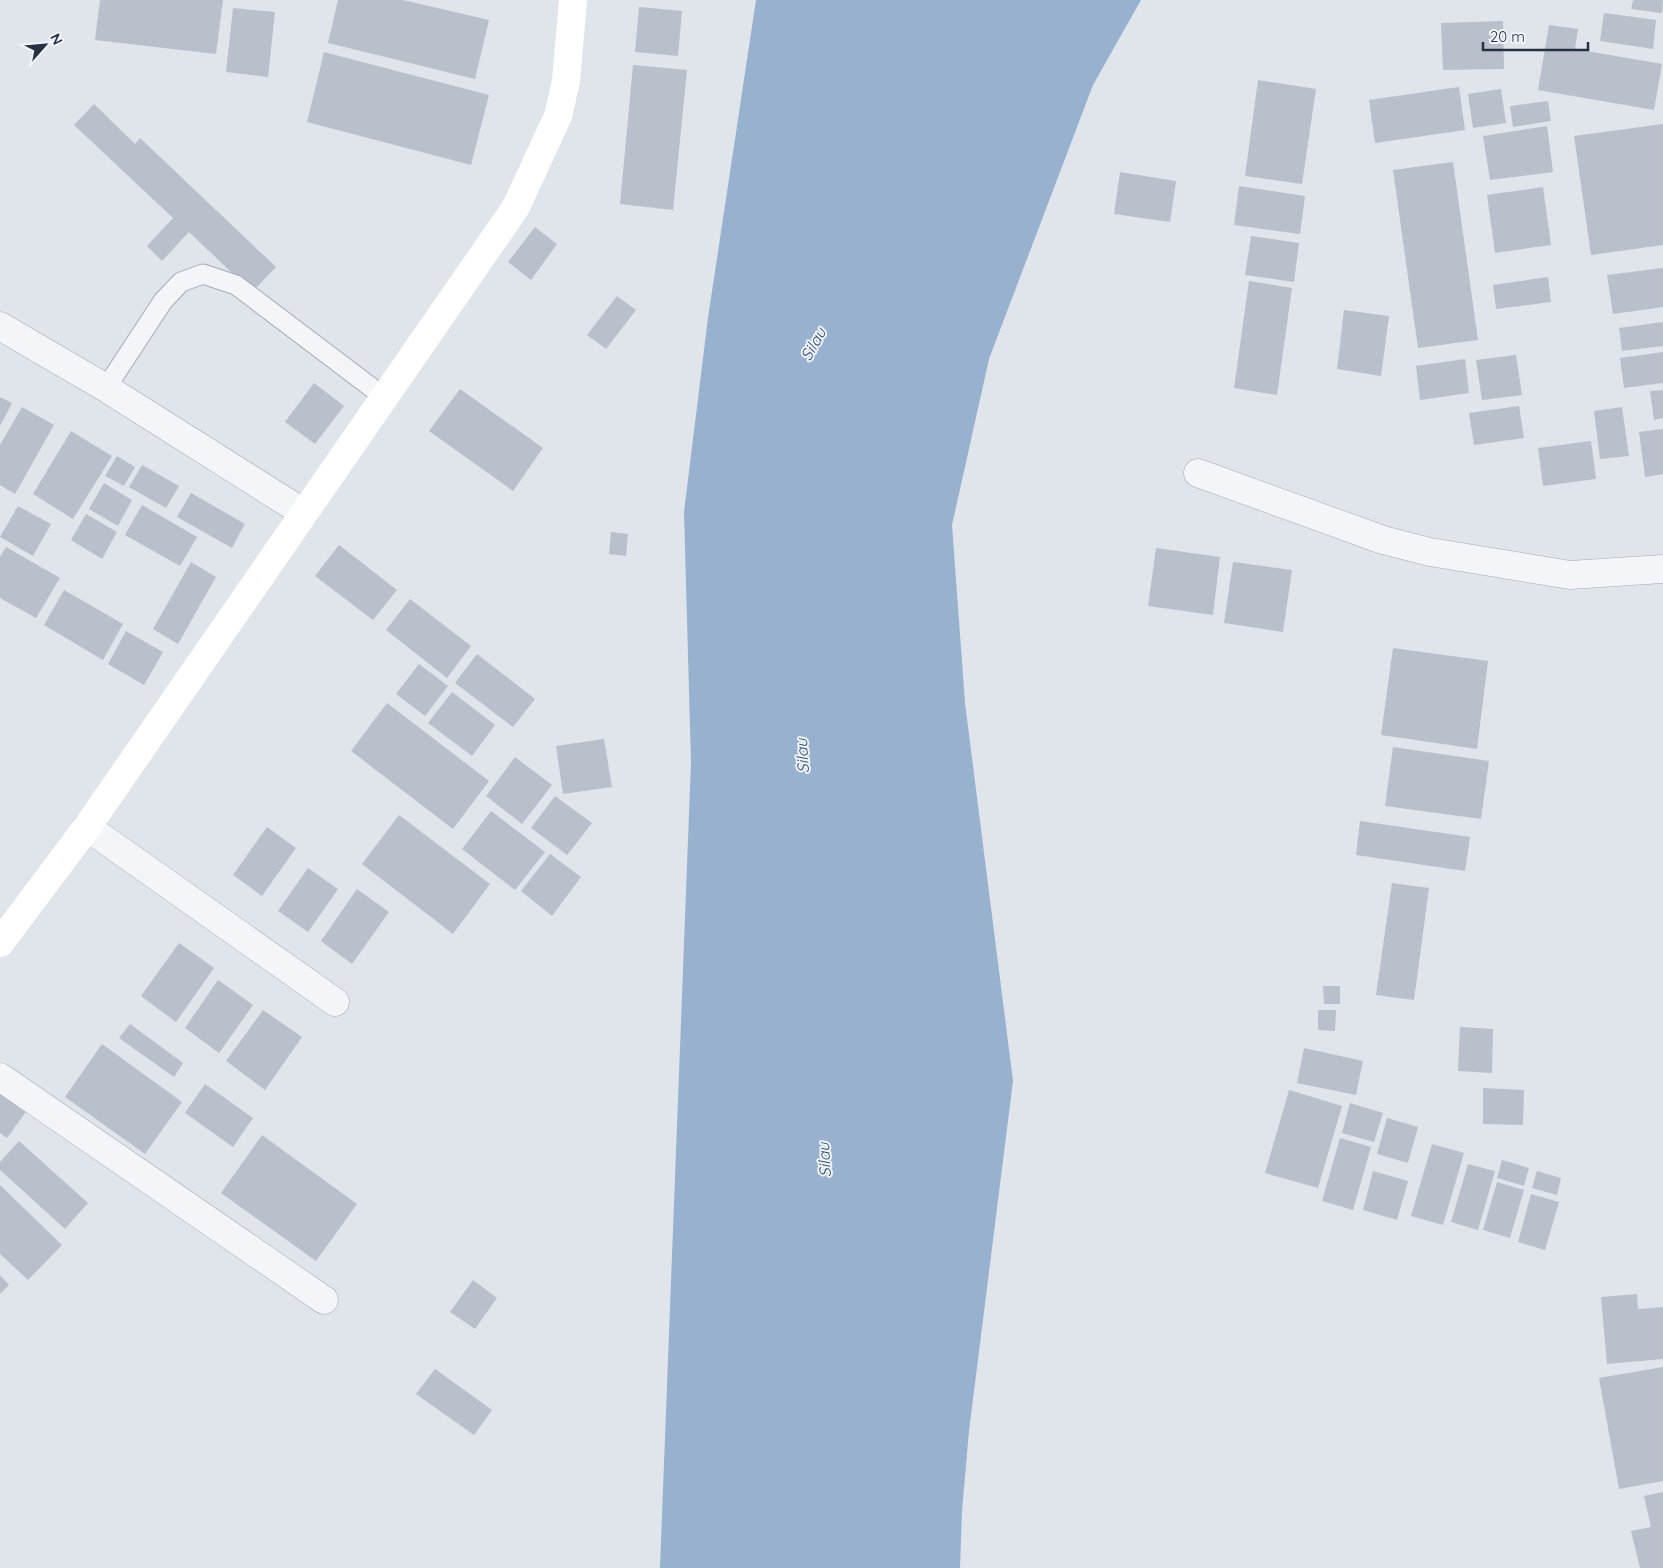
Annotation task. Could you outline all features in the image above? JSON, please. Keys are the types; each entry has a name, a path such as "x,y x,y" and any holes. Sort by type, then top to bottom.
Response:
{"main road":[{"path":"0,943 87,827 516,207 558,116 566,81 573,0"}],"street":[{"path":"0,326 106,388 304,513"},
{"path":"1198,473 1383,540 1430,552 1570,575 1663,569"},
{"path":"87,827 335,1002"},
{"path":"0,1077 324,1300"}],"lane":[{"path":"106,388 163,302 181,282 204,274 236,285 384,397"}],"water":[{"name":"Silau","path":"756,0 1141,0 1093,85 989,359 952,525 965,703 1013,1081 969,1431 962,1511 960,1568 660,1568 691,762 684,512 708,318"}],"building":[{"path":"100,0 223,0 216,54 95,40"},
{"path":"338,0 403,0 489,20 475,79 328,43"},
{"path":"1633,0 1663,0 1662,13 1631,9"},
{"path":"639,7 682,11 678,56 635,52"},
{"path":"233,8 275,12 268,77 226,72"},
{"path":"1604,13 1656,20 1653,49 1600,41"},
{"path":"1503,21 1504,69 1443,70 1441,23"},
{"path":"1549,25 1578,29 1575,49 1662,64 1654,110 1538,90"},
{"path":"324,52 489,95 471,165 307,122"},
{"path":"633,65 687,70 673,210 620,204"},
{"path":"1258,80 1316,89 1302,184 1245,176"},
{"path":"1459,87 1465,130 1375,143 1369,100"},
{"path":"1501,89 1506,123 1473,128 1468,94"},
{"path":"1548,101 1551,121 1513,127 1510,106"},
{"path":"94,104 135,144 140,138 276,267 252,292 189,232 162,261 147,246 173,218 74,125"},
{"path":"1663,124 1663,245 1591,255 1574,136"},
{"path":"1547,126 1553,172 1490,180 1483,136"},
{"path":"1453,162 1478,340 1418,348 1393,170"},
{"path":"1120,172 1176,181 1170,222 1114,214"},
{"path":"1239,186 1305,196 1300,234 1234,225"},
{"path":"1543,187 1551,245 1495,253 1487,195"},
{"path":"535,227 557,244 531,280 508,262"},
{"path":"1251,236 1299,243 1294,282 1245,275"},
{"path":"1663,268 1663,307 1613,314 1607,275"},
{"path":"1548,277 1551,302 1496,309 1493,285"},
{"path":"1249,281 1292,288 1277,395 1234,388"},
{"path":"617,296 636,310 606,349 587,335"},
{"path":"1344,310 1389,316 1381,376 1337,369"},
{"path":"1663,322 1663,346 1622,351 1619,328"},
{"path":"1663,352 1663,383 1624,388 1620,358"},
{"path":"1516,355 1522,395 1482,400 1476,360"},
{"path":"1465,359 1469,393 1420,400 1416,366"},
{"path":"314,383 344,406 315,444 285,422"},
{"path":"460,389 543,448 513,491 429,431"},
{"path":"1663,390 1663,418 1654,420 1650,391"},
{"path":"0,397 12,403 0,426"},
{"path":"1519,406 1524,438 1474,445 1469,413"},
{"path":"22,407 54,425 15,494 0,485 0,445"},
{"path":"1622,407 1629,456 1600,459 1594,411"},
{"path":"1663,429 1663,474 1645,477 1639,432"},
{"path":"71,431 112,456 73,519 33,494"},
{"path":"1591,441 1596,479 1543,486 1538,448"},
{"path":"117,456 135,467 124,486 105,476"},
{"path":"142,465 179,486 166,508 129,487"},
{"path":"104,483 132,500 118,526 89,509"},
{"path":"191,493 245,524 232,548 177,517"},
{"path":"142,505 197,537 180,566 125,535"},
{"path":"18,506 51,524 33,556 0,537"},
{"path":"86,514 117,532 102,559 71,540"},
{"path":"611,532 628,534 626,556 609,554"},
{"path":"339,545 397,590 373,620 315,576"},
{"path":"6,547 60,578 36,618 0,598 0,557"},
{"path":"1156,548 1220,557 1213,615 1148,606"},
{"path":"191,562 216,577 178,644 153,629"},
{"path":"1233,562 1292,570 1283,632 1224,623"},
{"path":"64,590 123,624 103,660 44,625"},
{"path":"410,599 471,646 447,678 386,630"},
{"path":"126,631 163,652 144,685 108,664"},
{"path":"1393,648 1488,661 1477,749 1381,735"},
{"path":"477,654 535,699 513,727 455,683"},
{"path":"419,664 448,686 425,716 396,694"},
{"path":"452,692 495,725 472,756 428,723"},
{"path":"387,703 489,781 453,829 351,751"},
{"path":"604,739 612,787 563,794 556,746"},
{"path":"1393,747 1489,761 1481,819 1385,806"},
{"path":"515,757 552,785 522,824 486,796"},
{"path":"555,796 592,823 567,855 531,828"},
{"path":"491,811 545,852 515,890 462,849"},
{"path":"399,815 490,884 453,934 362,864"},
{"path":"1360,821 1470,837 1465,871 1356,855"},
{"path":"267,827 296,848 262,896 233,875"},
{"path":"550,854 581,877 552,916 521,891"},
{"path":"308,868 338,889 308,932 278,911"},
{"path":"1392,883 1429,888 1414,1000 1376,995"},
{"path":"357,889 389,912 352,964 321,941"},
{"path":"179,943 214,968 176,1022 141,996"},
{"path":"218,980 253,1005 219,1053 185,1028"},
{"path":"1323,986 1340,986 1340,1004 1324,1004"},
{"path":"263,1010 302,1037 265,1090 226,1061"},
{"path":"1318,1010 1336,1010 1335,1031 1318,1030"},
{"path":"130,1024 183,1063 174,1077 119,1038"},
{"path":"1460,1027 1493,1029 1492,1073 1458,1071"},
{"path":"102,1044 182,1102 145,1154 65,1097"},
{"path":"1304,1048 1363,1061 1356,1095 1297,1083"},
{"path":"205,1084 253,1118 233,1147 185,1113"},
{"path":"0,1088 28,1109 7,1138 0,1133"},
{"path":"1483,1088 1524,1090 1523,1125 1483,1124"},
{"path":"1289,1090 1342,1106 1318,1188 1265,1173"},
{"path":"1350,1103 1383,1113 1374,1142 1342,1133"},
{"path":"1387,1118 1418,1127 1408,1163 1377,1154"},
{"path":"262,1135 357,1204 316,1261 221,1193"},
{"path":"1340,1138 1371,1147 1353,1210 1322,1201"},
{"path":"19,1141 88,1203 65,1229 0,1170 0,1162"},
{"path":"1432,1144 1464,1153 1443,1225 1411,1216"},
{"path":"1502,1160 1529,1168 1524,1186 1497,1178"},
{"path":"1468,1164 1495,1171 1478,1230 1451,1222"},
{"path":"1373,1171 1408,1181 1397,1220 1363,1210"},
{"path":"1537,1171 1561,1178 1557,1195 1532,1188"},
{"path":"1497,1182 1524,1190 1510,1238 1483,1230"},
{"path":"0,1185 62,1245 28,1280 0,1254"},
{"path":"1531,1194 1559,1202 1545,1250 1518,1242"},
{"path":"0,1275 9,1285 0,1294"},
{"path":"473,1280 497,1298 475,1329 450,1312"},
{"path":"1637,1294 1638,1309 1663,1307 1663,1359 1607,1364 1601,1297"},
{"path":"1663,1367 1663,1481 1619,1489 1599,1378"},
{"path":"435,1369 492,1410 474,1435 416,1394"},
{"path":"1663,1492 1663,1568 1640,1568 1631,1531 1651,1527 1644,1496"}]}
